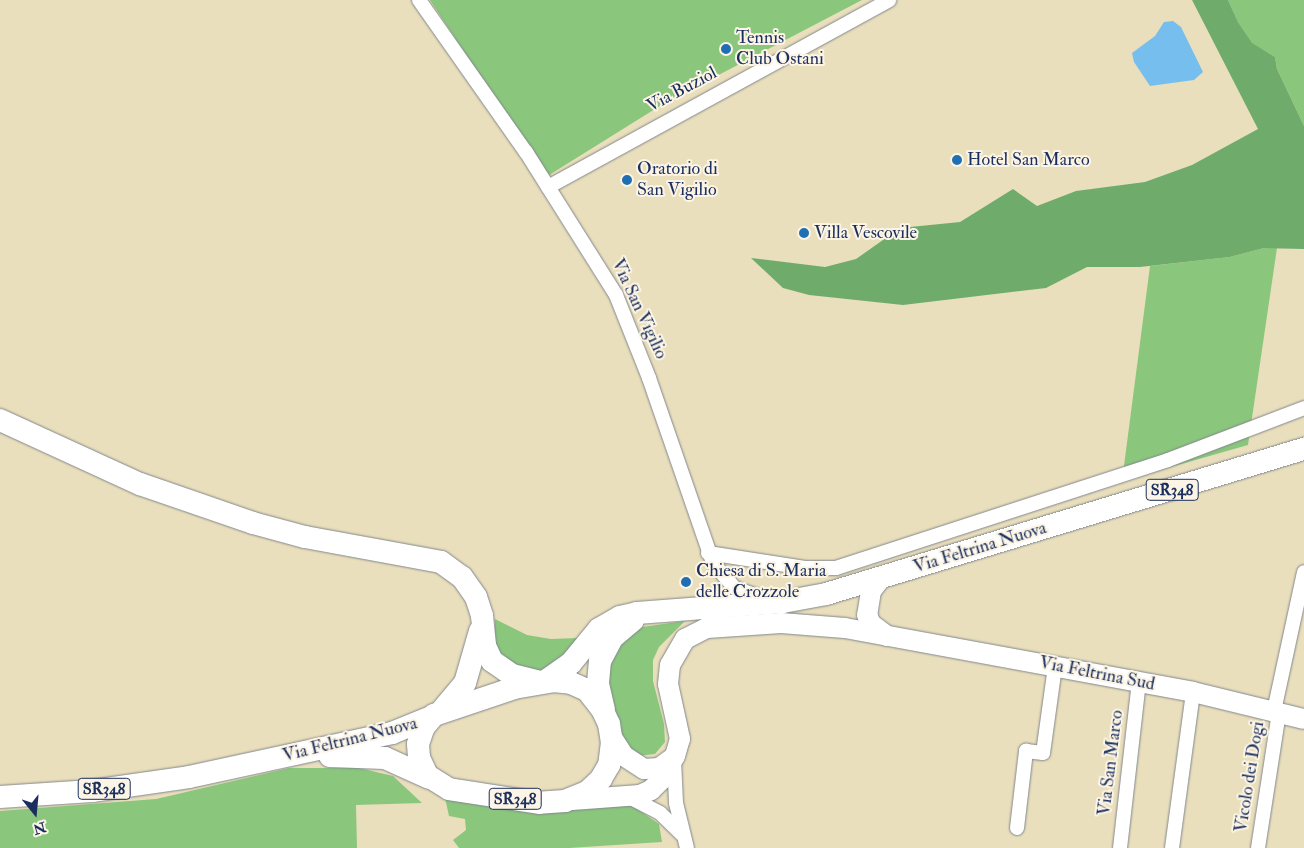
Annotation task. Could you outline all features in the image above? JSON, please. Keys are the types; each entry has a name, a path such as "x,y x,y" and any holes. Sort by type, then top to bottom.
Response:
{"main road":[{"path":"0,420 140,484 253,523 305,537 437,561 456,572 467,584 478,601 485,646 494,663 512,675 543,682"},
{"name":"Via Feltrina Nuova","path":"543,682 571,663 602,626 620,617 783,602 882,578 1304,449"},
{"name":"Via Feltrina Sud","path":"882,578 871,591 867,615 871,624 889,636"},
{"name":"Via Feltrina Nuova","path":"604,713 598,682 604,650 619,630 649,613"},
{"path":"430,778 421,763 418,744 424,727 465,683 474,661 482,620"},
{"name":"Via Feltrina Sud","path":"570,800 644,794 655,788 675,756 680,734 668,674 674,654 690,635 707,628 799,623 889,636 1193,692 1304,719"},
{"name":"SR348","path":"430,778 454,790 539,803 570,800 588,792 601,779 610,759 611,736 604,713 582,687 563,682 543,682 437,714"},
{"name":"Via Feltrina Nuova","path":"0,797 142,785 265,762 405,729 437,714"},
{"path":"611,736 624,756 644,769 658,768 675,756"},
{"name":"Via Feltrina Nuova","path":"265,762 370,756 400,762 430,778"}],"street":[{"name":"Via San Vigilio","path":"419,0 548,187 603,272 626,318 708,553 717,570 735,588 753,596 783,602"},
{"name":"Via Buziol","path":"548,187 889,0"},
{"path":"708,553 812,569 836,568 1168,460 1304,408"},
{"name":"Vicolo dei Dogi","path":"1258,848 1277,712 1304,572"},
{"path":"1017,828 1026,751 1043,753 1055,666"},
{"name":"Via San Marco","path":"1120,848 1139,682"},
{"path":"1172,848 1193,692"},
{"path":"675,756 675,797 685,842"},
{"path":"626,796 660,813 685,842"}],"green space":[{"path":"430,0 862,0 663,104 546,177"},
{"path":"1192,0 1228,0 1238,22 1252,43 1275,57 1277,69 1304,126 1304,249 1264,248 1230,257 1140,267 1087,267 1046,288 903,305 809,295 783,288 751,258 825,267 856,259 900,228 960,222 1013,189 1037,206 1076,191 1145,182 1192,165 1258,129"},
{"path":"1228,0 1304,0 1304,126 1277,69 1275,57 1252,44 1238,22"},
{"path":"1264,248 1277,248 1248,445 1122,481 1150,266 1230,257"},
{"path":"495,619 527,635 551,639 577,638 579,644 543,670 528,672 500,658 494,637"},
{"path":"685,621 659,647 653,660 653,681 664,724 665,742 655,754 638,756 623,743 607,685 612,653 634,631 642,627"},
{"path":"289,768 359,768 393,776 422,803 356,805 357,848 0,848 0,811 156,799"},
{"path":"445,798 633,806 659,824 662,842 569,848 459,848 453,840 466,830 465,819 449,816"}],"water":[{"path":"1173,21 1181,27 1203,72 1194,80 1150,86 1134,62 1132,53 1155,36 1164,22"}],"place":[{"name":"Tennis Club Ostani","path":"726,49"},
{"name":"Hotel San Marco","path":"957,160"},
{"name":"Oratorio di San Vigilio","path":"627,180"},
{"name":"Villa Vescovile","path":"804,233"},
{"name":"Chiesa di S. Maria delle Crozzole","path":"686,582"}]}
